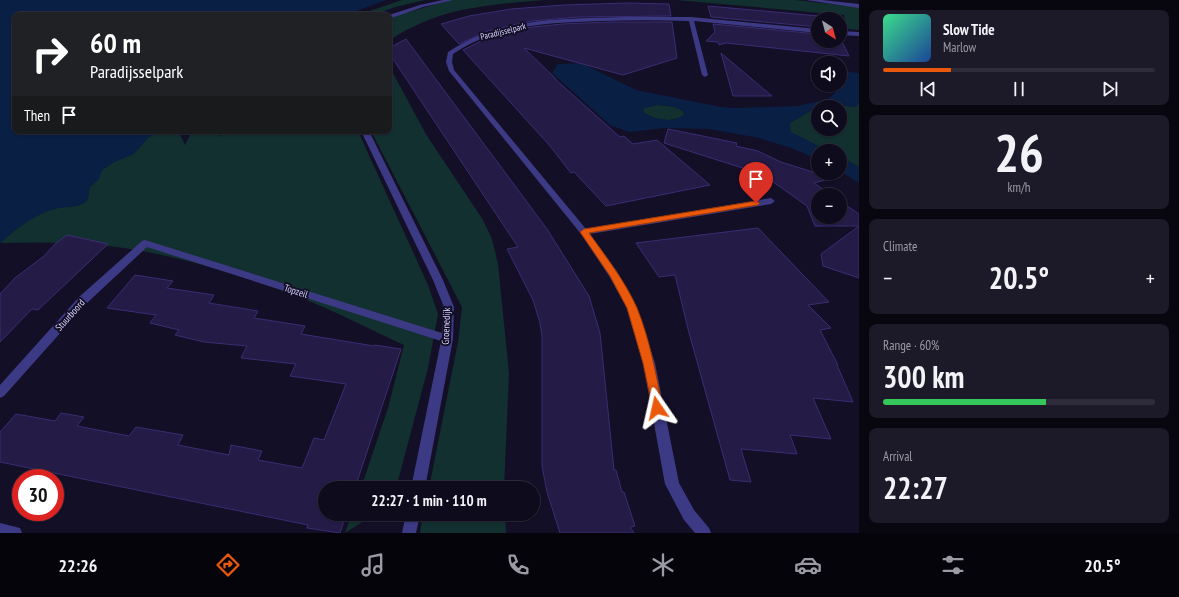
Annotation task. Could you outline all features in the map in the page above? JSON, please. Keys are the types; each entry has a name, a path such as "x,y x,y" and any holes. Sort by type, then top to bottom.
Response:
{"street":[{"path":"392,17 422,6 450,0"},
{"path":"809,0 859,6"},
{"name":"Paradijsselpark","path":"704,533 689,515 672,484 648,363 632,308 614,275 584,232 451,70 450,54 460,45 478,37 530,25 603,20 691,20 811,30"},
{"path":"691,20 704,75"},
{"path":"847,33 859,34"},
{"name":"Groenedijk","path":"366,134 438,280 449,307 447,339 419,481"},
{"path":"584,232 771,201"},
{"name":"Topzeil","path":"145,243 447,339"},
{"name":"Stuurboord","path":"0,393 83,300 145,243"},
{"path":"409,533 412,521"},
{"path":"0,530 14,533"}],"green space":[{"path":"402,0 425,0 395,7 382,12 367,12"},
{"path":"450,0 545,0 478,7 445,14 406,30 392,39 392,18 399,15"},
{"path":"676,0 795,0 859,7 859,30 847,29 847,12 811,12"},
{"path":"392,72 427,136 483,220 492,239 498,264 509,373 504,481 430,481 458,342 462,307 373,134 392,134"},
{"path":"859,103 859,167 847,161 847,144 814,144 790,132 790,123 811,111 811,136 847,136 847,106 855,107"},
{"path":"657,105 676,107 685,114 675,119 664,120 652,117 643,112 644,108"},
{"path":"155,134 180,134 185,145 190,134 220,134 221,137 222,134 359,134 428,285 438,314 428,368 398,481 363,481 388,408 404,345 299,297 226,272 176,258 125,248 100,245 50,242 0,243 32,218 54,209 77,206 86,202 90,187 98,179 102,170 114,162 134,153 149,136"},
{"path":"349,521 364,521 345,533"},
{"path":"422,521 505,521 506,533 420,533"}],"water":[{"path":"0,0 386,0 354,12 12,12 12,134 156,134 149,137 134,154 114,162 102,170 99,179 90,187 86,202 77,206 54,209 32,218 0,243"},
{"path":"581,63 636,90 721,107 798,106 811,103 811,111 790,123 791,132 814,144 811,144 811,156 759,138 709,129 666,128 629,132 610,125 552,73 558,64","holes":["657,105 676,107 685,114 676,119 664,120 652,117 643,112 644,108"]},
{"path":"847,72 859,73 859,103 855,107 847,106 847,100 824,100 828,99 835,92 847,92"},
{"path":"847,161 859,167 859,183 847,175"}],"building":[{"path":"627,3 669,4 671,16 578,17 532,21 488,31 459,44 441,24 469,16 511,9 563,5"},
{"path":"708,6 811,15 811,26 711,17"},
{"path":"672,22 677,58 623,75 524,48 555,79 620,137 624,136 633,144 657,140 710,185 606,206 574,172 571,173 550,146 463,50 487,38 524,28 562,24"},
{"path":"713,24 811,33 811,48 845,48 849,56 726,43 719,45 718,42 706,41 715,32"},
{"path":"406,39 547,229 589,296 600,333 614,470 616,470 622,492 624,492 635,526 630,527 634,533 560,533 547,492 542,466 542,336 540,323 533,300 507,249 518,247 392,58 392,46"},
{"path":"721,53 772,96 733,96"},
{"path":"668,129 737,143 736,146 758,151 781,162 811,171 811,180 825,180 814,183 821,188 811,188 811,216 807,206 758,173 664,143"},
{"path":"847,206 859,214 859,226 815,226 814,224 847,224"},
{"path":"859,226 859,278 823,266 821,254"},
{"path":"758,228 829,302 808,305 831,328 820,330 838,365 853,402 813,398 831,439 790,435 797,454 741,449 751,482 730,480 688,329 675,275 659,277 636,243"},
{"path":"67,235 108,244 38,310 32,309 0,342 0,294 15,278 44,256 55,244"},
{"path":"135,275 173,281 167,288 214,295 209,303 258,311 254,318 305,326 301,334 401,349 357,481 318,481 318,521 344,521 340,533 307,528 308,525 64,475 64,469 34,469 0,462 0,432 16,414 55,421 61,413 84,417 77,426 129,436 136,427 183,435 178,445 229,455 231,445 262,451 258,460 302,468 314,438 324,440 346,384 290,376 296,364 241,358 247,346 204,342 175,335 179,330 150,323 156,315 107,308"}],"route":[{"path":"657,408 648,363 632,308 614,275 584,232 756,203"}]}
